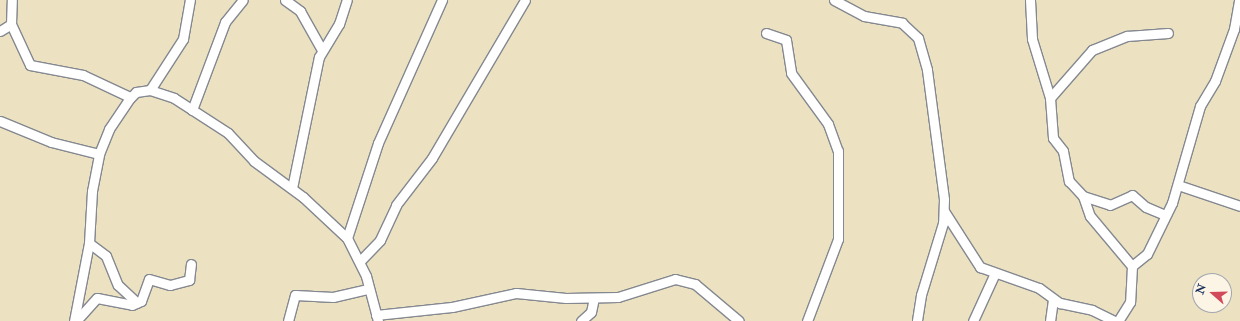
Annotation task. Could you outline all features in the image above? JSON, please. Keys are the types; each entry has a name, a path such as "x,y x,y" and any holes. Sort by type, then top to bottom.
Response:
{"street":[{"path":"12,0 11,24 30,66 83,75 130,97"},
{"path":"150,90 183,39 190,0"},
{"path":"192,110 225,22 243,0"},
{"path":"285,0 300,11 322,50"},
{"path":"292,188 322,50 338,24 347,0"},
{"path":"347,238 378,143 442,0"},
{"path":"360,261 380,240 396,205 436,151 525,0"},
{"path":"834,0 864,16 902,23 918,38 934,107 944,211 940,235 921,294 917,321"},
{"path":"1030,0 1032,39 1050,98 1053,138 1063,151 1071,185 1083,196 1110,205 1132,195 1146,207 1165,215"},
{"path":"1132,266 1147,254 1178,185 1196,118 1215,81 1234,29 1239,0"},
{"path":"0,31 11,24"},
{"path":"766,33 786,40 791,73 828,124 838,151 838,239 807,321"},
{"path":"1050,98 1084,56 1107,43 1127,36 1168,33"},
{"path":"1046,83 1060,84"},
{"path":"75,321 89,243 92,191 99,154 109,130 130,97 150,90 162,92 228,133 254,161 292,188 347,238 360,261 377,318 452,307 516,292 594,298 618,297 662,282 685,280 695,284 739,321"},
{"path":"0,121 51,142 99,154"},
{"path":"1178,185 1240,206"},
{"path":"944,211 980,267 995,274 1039,288 1053,300 1092,310 1116,321 1130,302 1132,266 1090,216 1083,196"},
{"path":"940,235 958,232"},
{"path":"89,243 106,256 118,285 137,303"},
{"path":"75,321 97,298 128,305 141,301 145,281 176,285 192,275 191,264"},
{"path":"973,321 995,274"},
{"path":"288,321 295,294 333,297 369,289"},
{"path":"580,321 591,312 594,298"},
{"path":"1050,321 1053,300"},
{"path":"1092,310 1096,321"}]}
